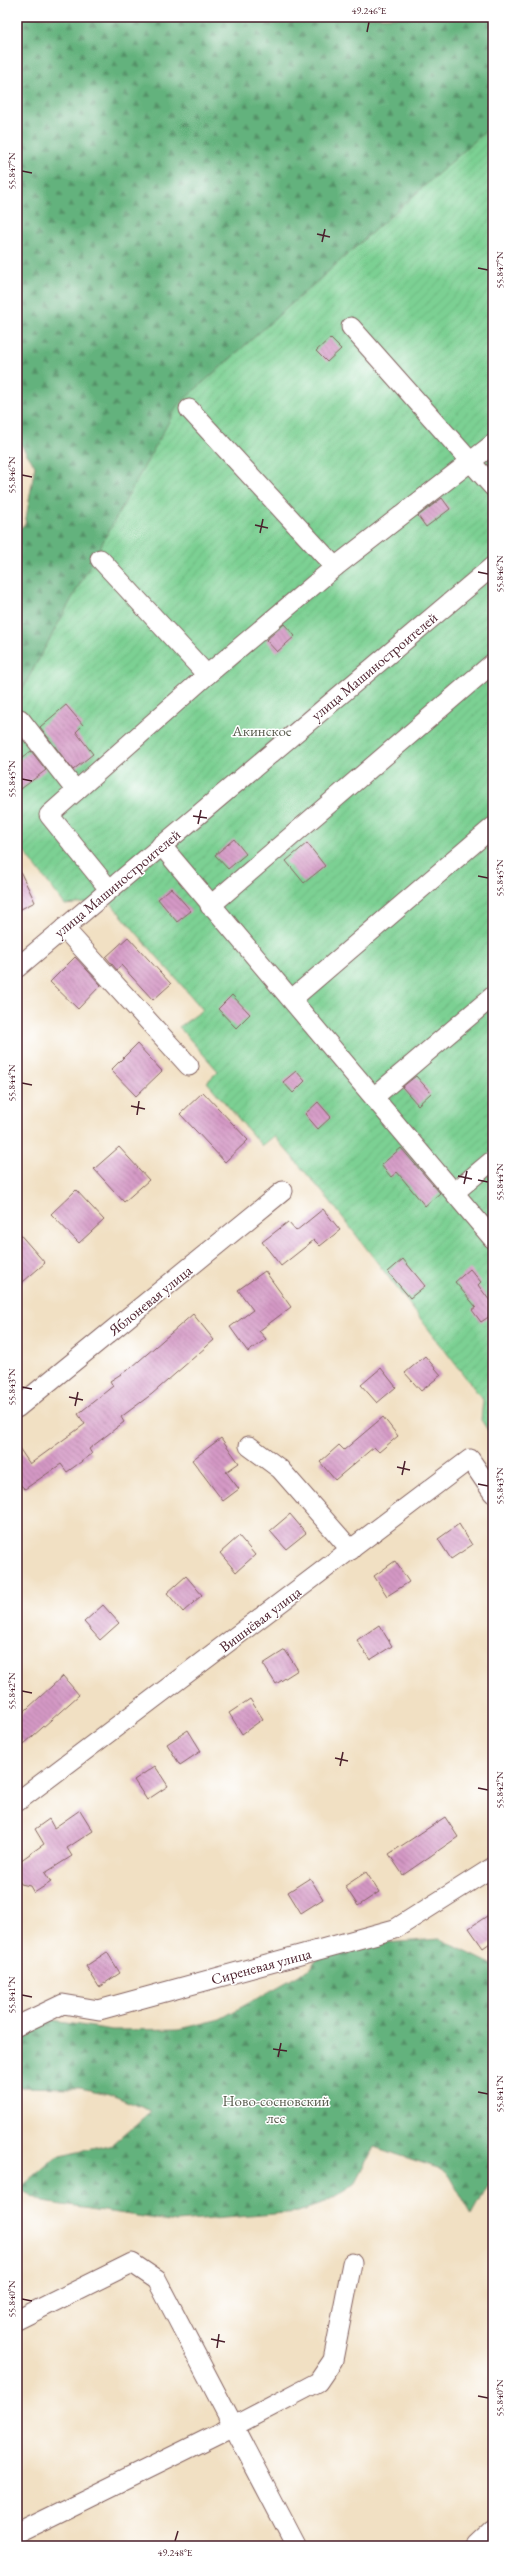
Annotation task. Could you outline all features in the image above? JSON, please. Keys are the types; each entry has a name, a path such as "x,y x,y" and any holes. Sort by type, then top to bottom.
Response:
{"street":[{"path":"352,327 493,487"},
{"path":"189,409 335,567"},
{"path":"109,889 49,815 207,675 335,567 472,462 493,444"},
{"path":"100,559 207,675"},
{"name":"улица Машиностроителей","path":"17,968 493,566"},
{"path":"210,906 493,663"},
{"path":"20,719 76,791"},
{"path":"292,999 493,827"},
{"path":"161,845 210,906 292,999 493,1239"},
{"path":"64,928 189,1066"},
{"path":"374,1097 493,996"},
{"path":"455,1192 493,1160"},
{"name":"Яблоневая улица","path":"17,1408 283,1191"},
{"path":"249,1446 280,1469 351,1550"},
{"name":"Вишнёвая улица","path":"17,1802 470,1459 493,1493"},
{"name":"Сиреневая улица","path":"17,2026 63,2004 100,2010 395,1929 493,1867"},
{"path":"17,2320 132,2263 157,2280 296,2546"},
{"path":"17,2533 234,2426 318,2382 333,2360 352,2263"},
{"path":"475,2546 493,2529"}],"green space":[{"path":"17,17 493,17 493,125 178,405 17,699 17,531 25,524 35,466 17,439"},
{"name":"Акинское","path":"493,125 493,1438 481,1420 483,1400 330,1201 274,1136 262,1146 207,1082 218,1071 179,1027 203,1010 109,901 65,905 17,842 17,699 178,405"},
{"name":"Ново-сосновский лес","path":"440,1939 493,1965 493,2177 472,2215 451,2178 441,2169 374,2147 355,2184 324,2203 298,2212 177,2222 43,2202 19,2189 56,2157 113,2144 151,2111 109,2094 80,2088 17,2087 17,2049 39,2019 113,2030 179,2029 220,2019 308,1970 328,1947"}],"building":[{"path":"330,338 341,349 327,362 316,351"},
{"path":"442,498 450,509 426,527 418,516"},
{"path":"284,624 295,636 277,652 266,640"},
{"path":"66,705 83,725 76,732 93,754 73,770 40,727"},
{"path":"31,751 46,770 17,792 17,762"},
{"path":"234,839 246,854 228,869 215,855"},
{"path":"307,843 325,866 304,883 286,861"},
{"path":"17,865 35,902 17,911"},
{"path":"171,888 191,911 177,922 158,899"},
{"path":"128,937 171,984 153,1000 121,965 117,970 106,957"},
{"path":"75,957 101,985 78,1009 50,982"},
{"path":"232,995 250,1014 236,1028 218,1009"},
{"path":"137,1044 162,1071 136,1096 111,1070"},
{"path":"296,1071 305,1081 293,1093 283,1082"},
{"path":"416,1076 431,1093 418,1105 402,1087"},
{"path":"203,1092 248,1140 225,1162 180,1114"},
{"path":"318,1102 331,1117 318,1129 305,1114"},
{"path":"119,1147 149,1180 124,1202 94,1169"},
{"path":"401,1148 440,1193 425,1206 397,1172 391,1177 381,1165"},
{"path":"76,1190 104,1220 79,1243 51,1214"},
{"path":"323,1209 340,1230 320,1246 314,1240 281,1266 262,1242 288,1222 296,1231"},
{"path":"17,1231 45,1263 17,1287"},
{"path":"403,1259 425,1286 410,1298 388,1272"},
{"path":"470,1269 481,1282 478,1285 493,1305 493,1314 481,1322 472,1310 476,1307 455,1282"},
{"path":"265,1271 291,1307 259,1331 266,1339 248,1352 230,1327 253,1310 238,1290"},
{"path":"193,1314 214,1340 152,1394 121,1417 124,1422 89,1449 92,1454 67,1472 61,1464 25,1489 17,1482 17,1445 30,1464 85,1424 78,1414 113,1386 110,1381 132,1367"},
{"path":"425,1356 441,1375 421,1391 405,1373"},
{"path":"381,1368 396,1387 377,1403 361,1385"},
{"path":"383,1417 398,1436 379,1452 374,1447 335,1480 320,1462 339,1445 344,1450"},
{"path":"221,1438 239,1463 226,1472 239,1489 223,1501 192,1460"},
{"path":"290,1514 306,1533 286,1549 270,1531"},
{"path":"459,1524 472,1545 451,1559 438,1539"},
{"path":"239,1536 255,1555 236,1572 220,1553"},
{"path":"395,1561 409,1582 387,1596 374,1576"},
{"path":"186,1576 202,1595 183,1612 167,1593"},
{"path":"103,1605 119,1623 100,1640 84,1622"},
{"path":"379,1625 392,1646 370,1660 357,1640"},
{"path":"285,1650 298,1670 276,1684 263,1664"},
{"path":"63,1676 79,1695 24,1744 17,1735 17,1718"},
{"path":"250,1699 263,1719 242,1734 229,1713"},
{"path":"188,1730 201,1751 180,1765 167,1744"},
{"path":"155,1766 168,1786 147,1800 134,1780"},
{"path":"80,1810 93,1831 67,1848 72,1856 45,1873 51,1882 34,1893 30,1886 21,1884 17,1878 17,1863 44,1844 35,1829 49,1819 54,1828"},
{"path":"445,1817 458,1837 403,1875 389,1854"},
{"path":"366,1872 379,1892 358,1906 345,1886"},
{"path":"310,1878 323,1899 301,1913 288,1892"},
{"path":"493,1912 493,1941 483,1948 469,1928"},
{"path":"107,1952 120,1973 99,1987 86,1966"}]}
